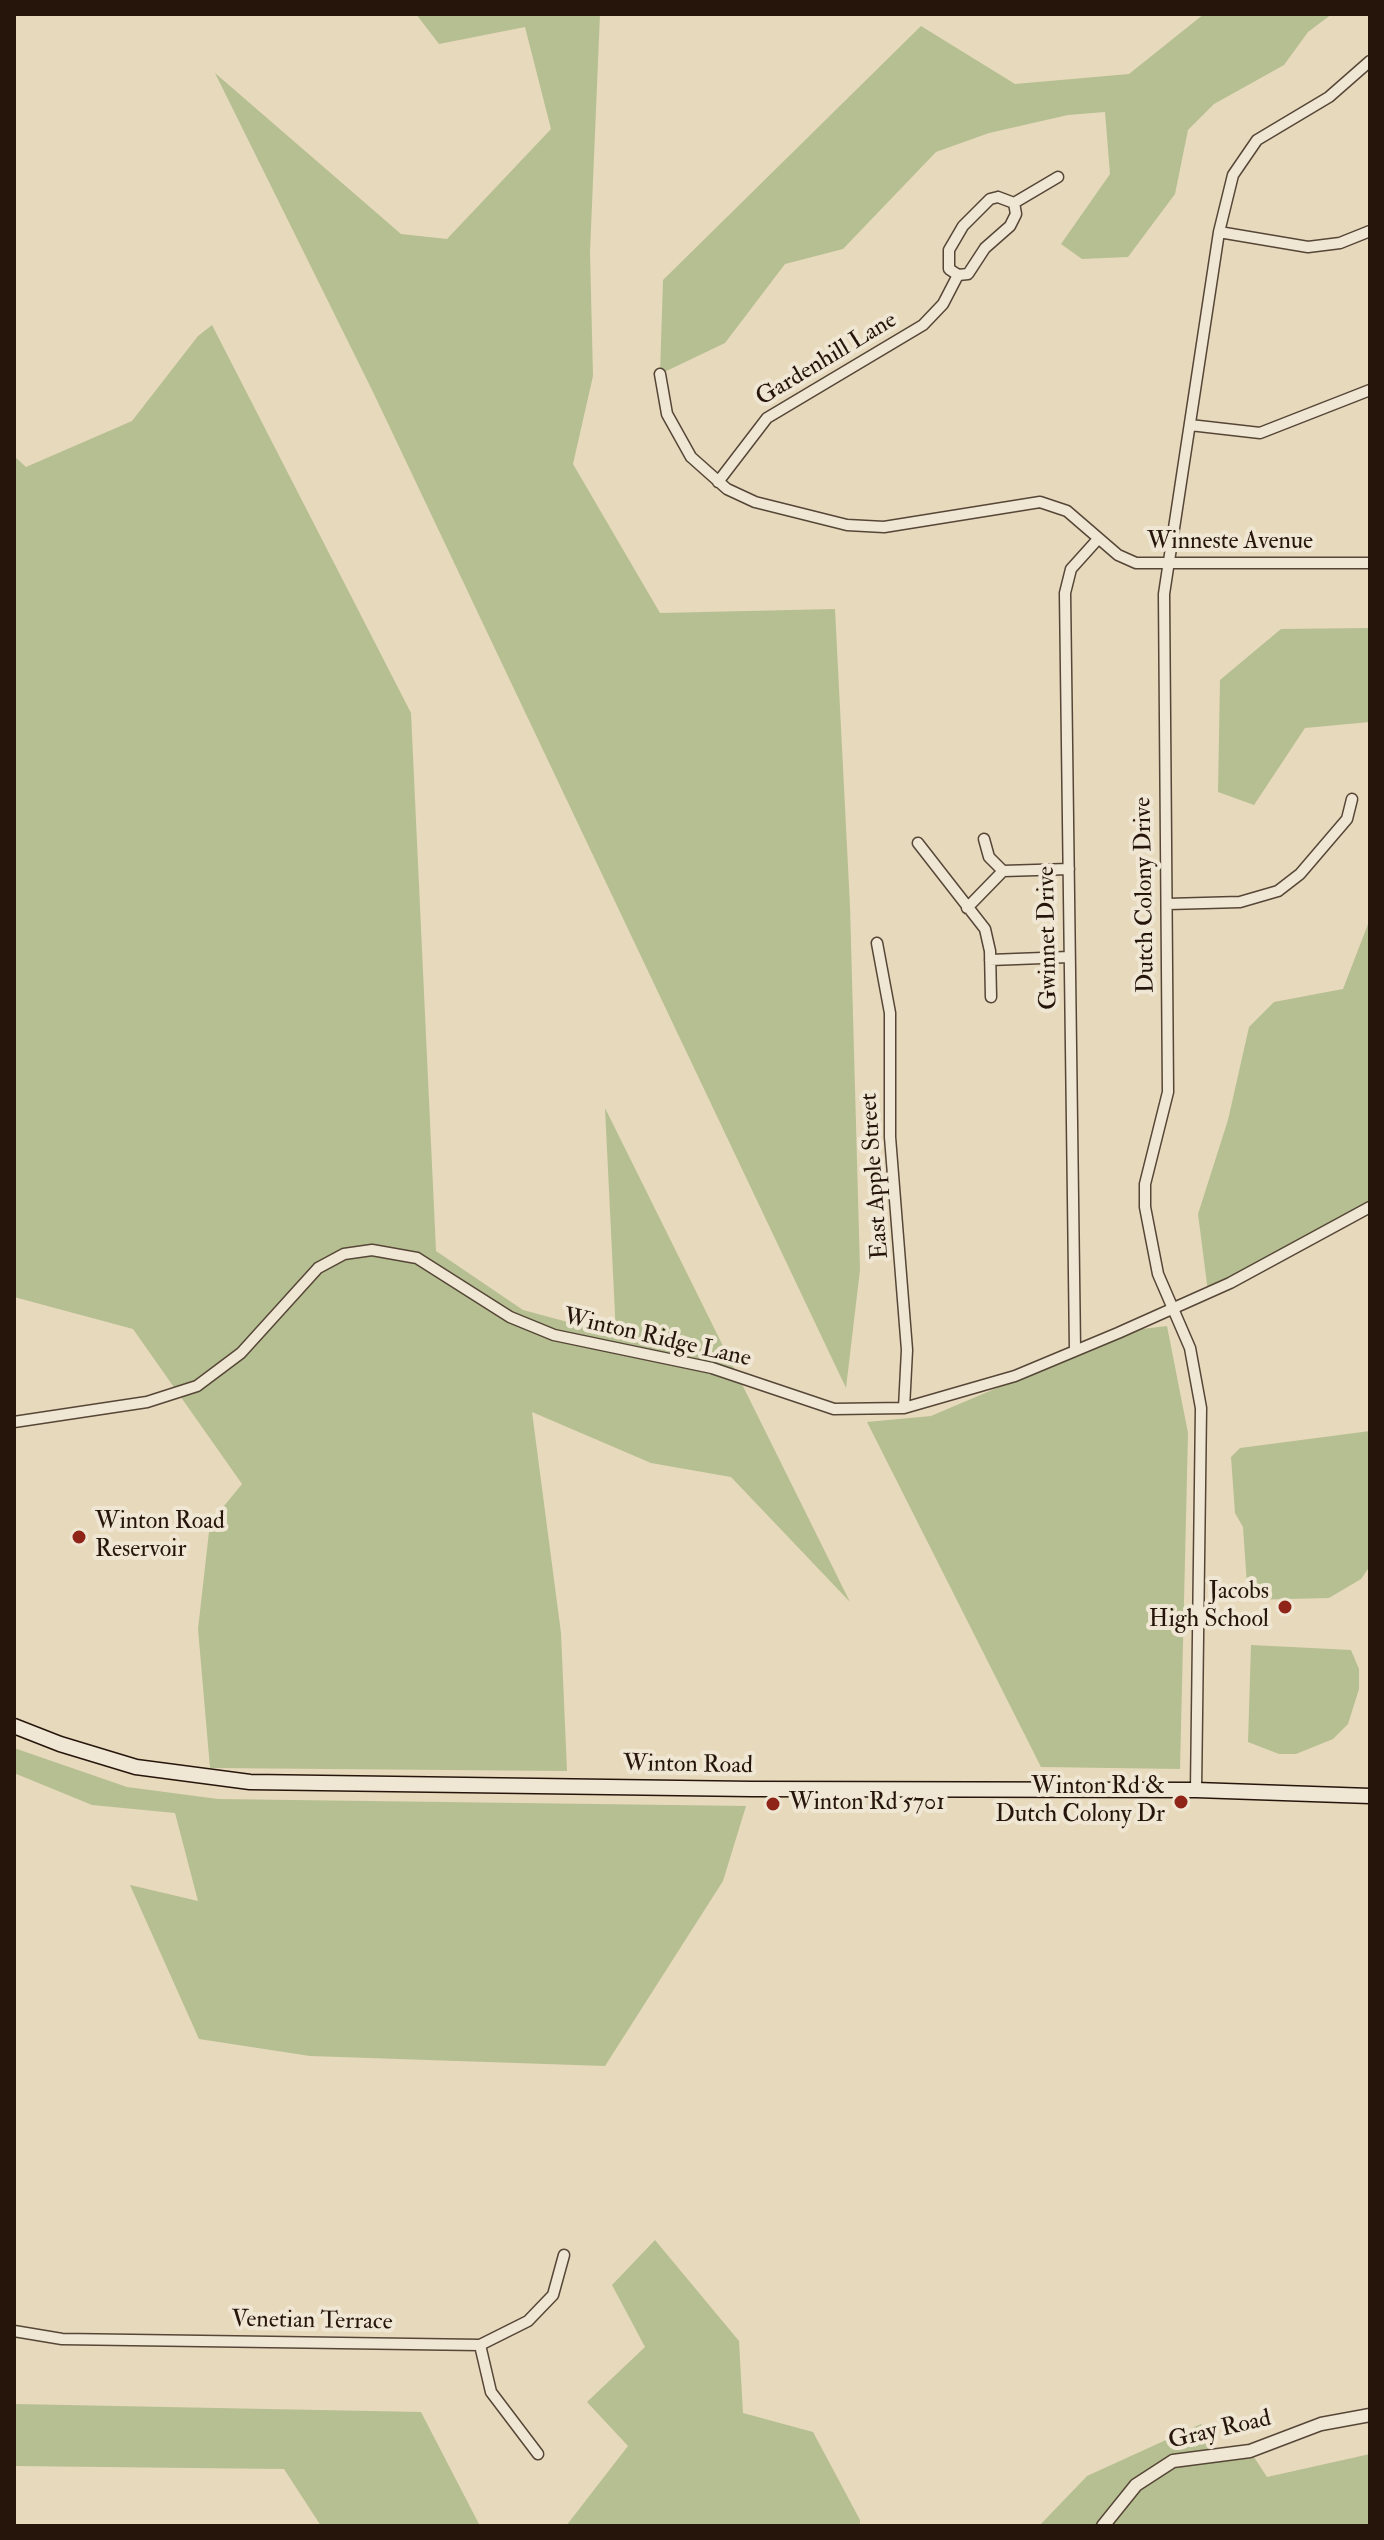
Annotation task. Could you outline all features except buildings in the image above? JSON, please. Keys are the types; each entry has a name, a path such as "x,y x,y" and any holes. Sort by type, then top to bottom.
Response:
{"main road":[{"name":"Winton Road","path":"14,1726 60,1744 136,1767 250,1782 751,1789 1196,1790 1370,1796"}],"street":[{"name":"Dutch Colony Drive","path":"1196,1790 1201,1408 1190,1348 1151,1252 1145,1207 1145,1184 1168,1092 1164,594 1219,232 1233,175 1247,151 1269,131 1329,97 1369,62"},
{"path":"958,275 949,269 949,250 963,226 990,199 998,197 1014,203 1058,177"},
{"name":"Gardenhill Lane","path":"718,482 767,418 923,325 943,304 958,275 968,274 985,248 1010,226 1016,214 1014,203"},
{"path":"1219,232 1308,247 1340,243 1370,231"},
{"name":"Winneste Avenue","path":"660,374 662,396 672,427 691,457 718,482 755,502 860,527 908,525 1026,502 1046,503 1067,511 1127,560 1169,564 1370,563"},
{"path":"1190,425 1258,433 1370,390"},
{"name":"Gwinnet Drive","path":"1075,1349 1065,585 1071,569 1098,539"},
{"path":"1168,904 1240,902 1278,891 1300,874 1347,819 1352,799"},
{"path":"984,839 989,857 1003,871"},
{"path":"918,843 985,929 991,997"},
{"path":"967,908 1003,871 1069,869"},
{"name":"East Apple Street","path":"877,943 890,1013 890,1137 907,1350 904,1408"},
{"path":"990,960 1069,957"},
{"name":"Winton Ridge Lane","path":"14,1422 147,1402 197,1386 241,1353 318,1268 344,1254 372,1250 417,1258 510,1317 554,1335 712,1368 834,1409 904,1408 1015,1376 1230,1283 1370,1207"},
{"name":"Venetian Terrace","path":"14,2331 62,2339 480,2345 528,2321 553,2295 564,2255"},
{"path":"480,2345 491,2392 538,2454"},
{"name":"Gray Road","path":"1103,2526 1136,2485 1153,2471 1173,2461 1250,2451 1321,2424 1370,2415"}],"green space":[{"path":"416,14 600,14 590,252 593,376 573,464 660,613 835,609 850,906 860,1270 846,1388 373,392 215,73 401,234 447,239 551,129 525,27 439,44"},
{"path":"1204,14 1332,14 1308,32 1284,65 1214,104 1188,130 1175,194 1128,257 1082,259 1061,244 1110,174 1105,112 1068,115 989,133 936,152 843,249 785,264 725,343 660,374 663,280 921,26 1015,84 1129,74"},
{"path":"212,325 411,713 436,1251 523,1310 616,1335 605,1108 850,1602 731,1477 651,1463 532,1412 561,1633 567,1771 210,1768 198,1629 210,1523 242,1484 133,1329 14,1297 14,456 26,467 132,421 198,336"},
{"path":"1370,628 1370,722 1305,728 1254,805 1218,792 1220,680 1281,629"},
{"path":"1370,919 1370,1207 1208,1292 1198,1214 1228,1120 1249,1027 1274,1002 1343,989"},
{"path":"1167,1326 1188,1433 1180,1769 1041,1767 867,1422 931,1416 1133,1330"},
{"path":"1370,1431 1370,1566 1361,1579 1329,1598 1248,1600 1243,1527 1235,1513 1231,1457 1240,1448"},
{"path":"1251,1645 1351,1650 1359,1669 1359,1689 1348,1724 1333,1739 1296,1754 1279,1754 1248,1742"},
{"path":"14,1748 127,1787 218,1799 746,1806 723,1881 605,2066 310,2056 199,2039 130,1885 198,1901 175,1813 92,1805 14,1773"},
{"path":"655,2240 739,2341 743,2413 813,2432 860,2520 860,2526 566,2526 628,2446 587,2402 645,2347 612,2285"},
{"path":"14,2404 421,2412 480,2526 321,2526 284,2469 14,2466"},
{"path":"1201,2424 1217,2455 1250,2451 1267,2477 1370,2454 1370,2526 1039,2526 1087,2476"}],"place":[{"name":"Winton Road Reservoir","path":"79,1537"},
{"name":"Jacobs High School","path":"1285,1607"},
{"name":"Winton Rd & Dutch Colony Dr","path":"1181,1802"},
{"name":"Winton Rd 5701","path":"773,1804"}]}
